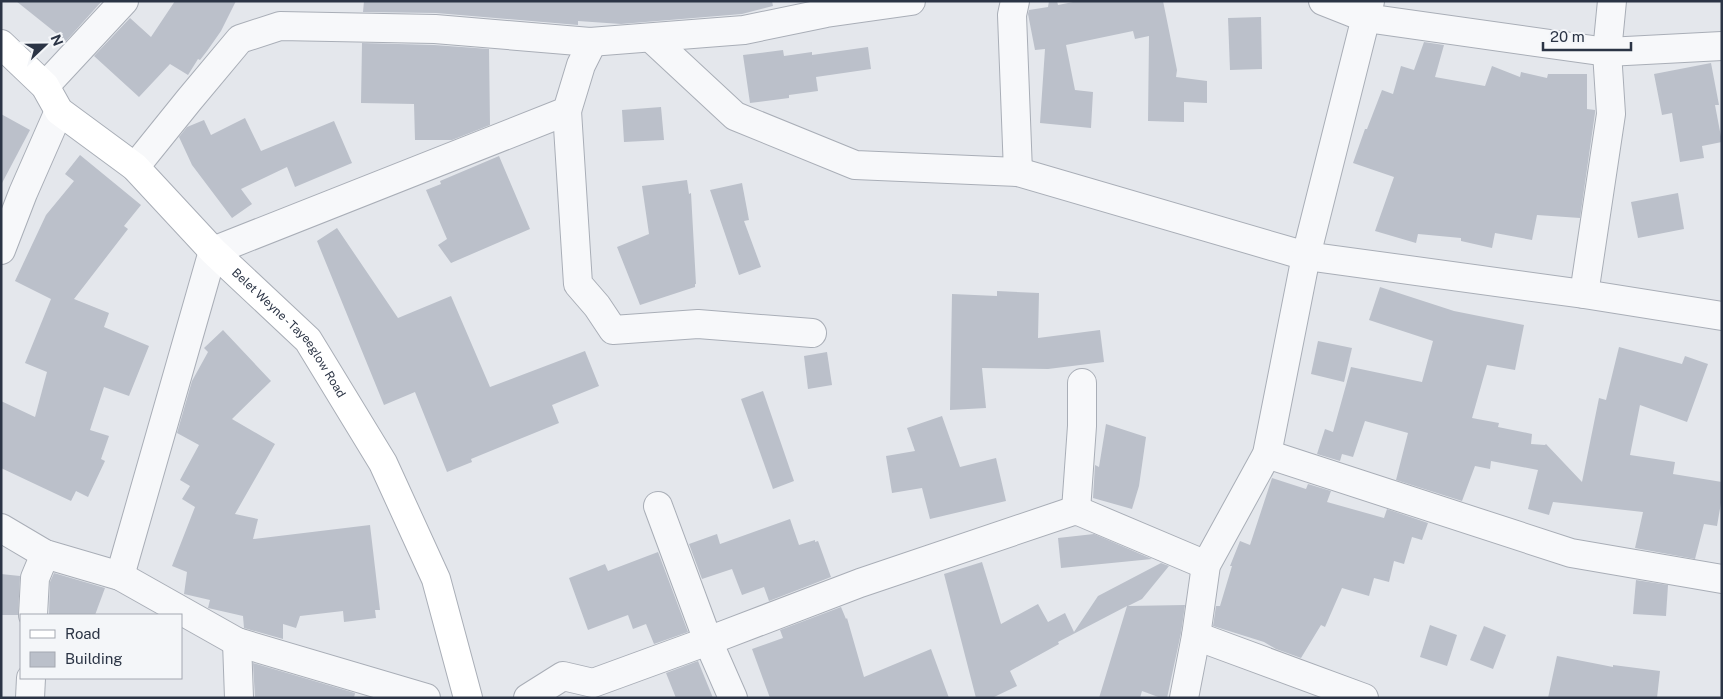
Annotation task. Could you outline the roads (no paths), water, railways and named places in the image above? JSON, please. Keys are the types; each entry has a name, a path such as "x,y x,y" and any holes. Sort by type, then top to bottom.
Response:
{"main road":[{"name":"Belet Weyne - Tayeeglow Road","path":"1,44 45,86 58,111 135,167 213,251 308,340 383,463 436,579 468,698"}],"street":[{"path":"45,86 124,1"},
{"path":"135,167 240,40 280,26 435,29 590,42 744,30 823,7 911,1"},
{"path":"1015,1 1012,15 1018,172"},
{"path":"1323,1 1607,52 1722,46"},
{"path":"1584,294 1611,114 1607,52 1612,1"},
{"path":"1184,698 1196,636 1206,565 1267,454 1306,256 1368,10"},
{"path":"651,38 736,116 855,165 1018,172 1306,256 1584,294 1722,316"},
{"path":"590,42 590,47 581,65 567,111 578,284 597,306 613,330 698,324 812,333"},
{"path":"1,250 58,111"},
{"path":"120,576 213,251 567,111"},
{"path":"1076,510 1082,426 1082,383"},
{"path":"1267,454 1571,553 1722,579"},
{"path":"658,506 708,642 732,698"},
{"path":"528,698 563,676 593,683 708,642 860,583 1076,510 1206,565"},
{"path":"1,528 46,554 120,576 237,642 426,698"},
{"path":"34,614 35,578 46,554"},
{"path":"1196,636 1364,698"},
{"path":"237,642 239,698"},
{"path":"30,698 31,679"}]}
